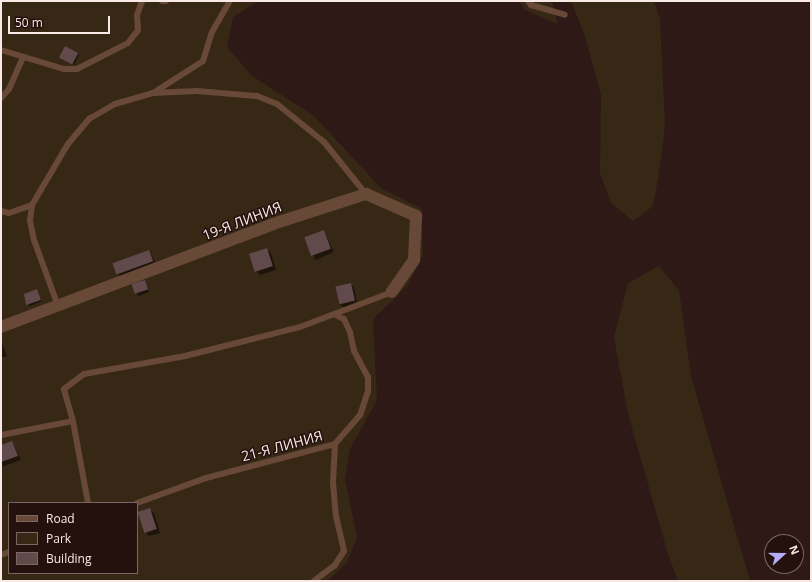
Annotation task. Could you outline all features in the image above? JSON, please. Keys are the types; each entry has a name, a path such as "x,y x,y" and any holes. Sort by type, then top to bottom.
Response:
{"street":[{"path":"366,194 416,216 414,260 392,292"},
{"name":"19-Я ЛИНИЯ","path":"1,327 273,224 366,194"}],"lane":[{"path":"1,50 64,70 77,69 128,43 138,30 137,15 142,1"},
{"path":"153,93 203,61 212,32 230,1"},
{"path":"528,1 530,5 565,16"},
{"path":"1,98 9,89 23,57"},
{"path":"58,306 34,240 30,220 32,205 68,144 89,119 115,104 153,93 197,91 257,96 277,104 324,142 366,194"},
{"path":"1,212 9,213 32,205"},
{"path":"88,502 73,421 64,389 84,374 185,356 300,327 392,292"},
{"path":"334,314 344,319 350,332 354,351 368,377 368,391 360,415 335,444"},
{"path":"1,434 73,421"},
{"name":"21-Я ЛИНИЯ","path":"138,503 206,478 335,444 333,484 336,516 344,551 335,565 314,581"}],"green space":[{"path":"1,1 258,1 233,17 227,47 252,76 314,116 381,188 422,209 423,256 407,286 373,319 377,400 350,449 345,479 357,537 347,563 327,581 1,581"},
{"path":"519,1 552,1 558,24 525,10"},
{"path":"571,1 654,1 660,19 665,126 659,173 653,206 633,221 611,203 600,173 601,95 585,36"},
{"path":"659,266 679,290 691,376 750,581 678,581 668,554 628,414 614,337 628,283"}],"building":[{"path":"65,46 78,53 72,65 59,57"},
{"path":"324,230 331,249 311,256 304,237"},
{"path":"267,248 273,266 255,272 249,254"},
{"path":"149,250 153,261 116,275 112,263"},
{"path":"145,280 148,290 135,294 132,284"},
{"path":"351,283 355,301 339,304 335,287"},
{"path":"37,289 41,300 26,305 24,294"},
{"path":"12,441 18,456 1,462 1,445"},
{"path":"150,508 157,529 144,533 138,512"}]}
